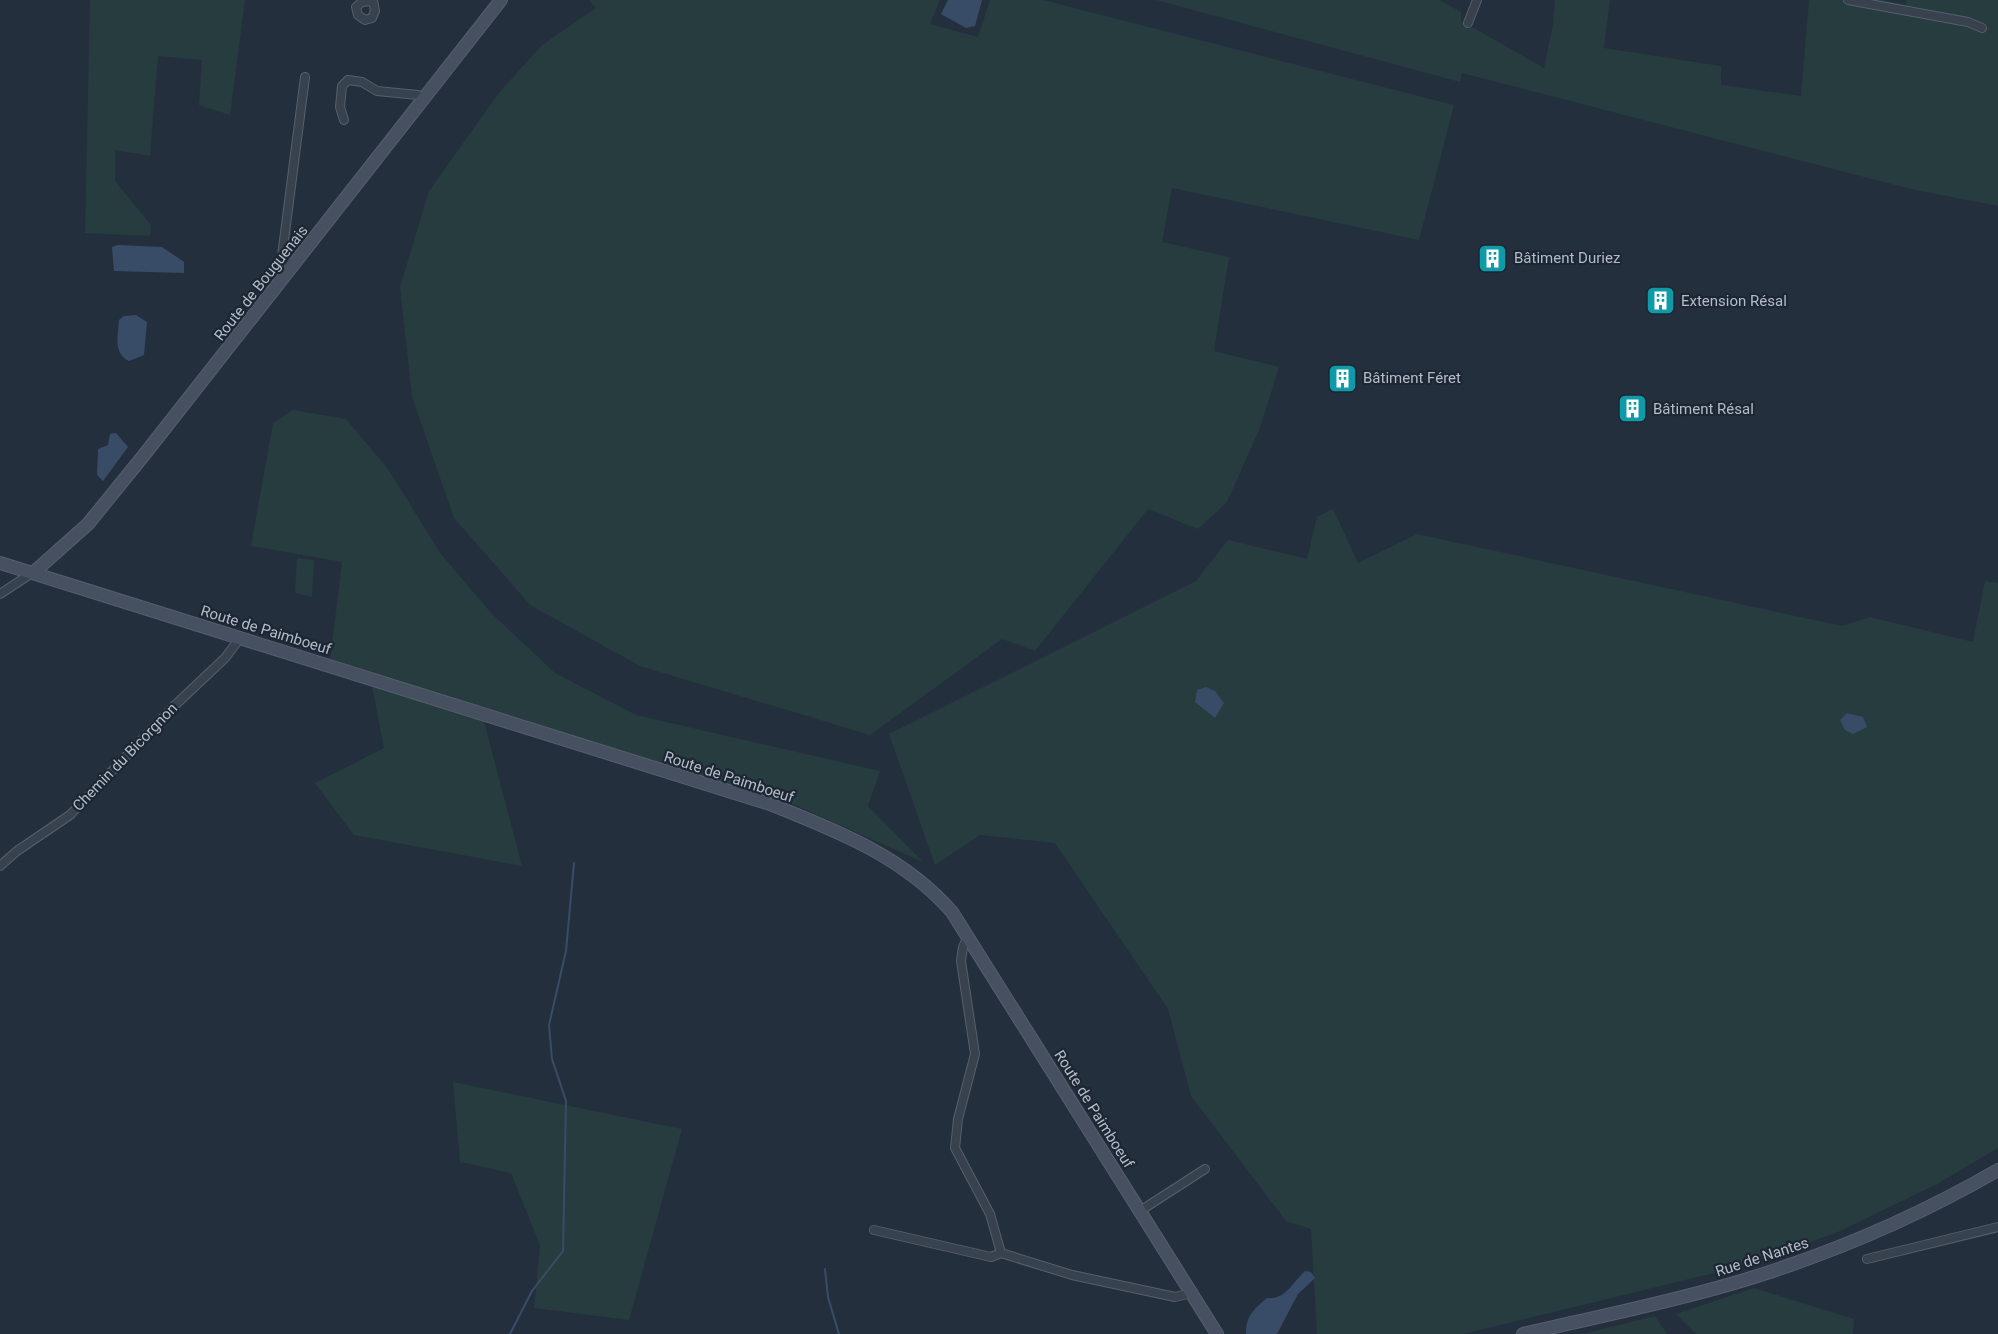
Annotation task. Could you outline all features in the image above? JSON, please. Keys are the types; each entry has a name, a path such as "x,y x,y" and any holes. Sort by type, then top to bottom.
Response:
{"street":[{"name":"Route de Bouguenais","path":"33,573 88,524 501,0"},
{"path":"1468,23 1477,0"},
{"path":"1848,0 1968,22 1982,28"},
{"path":"292,267 282,256 305,77"},
{"path":"344,120 340,107 342,86 348,80 362,82 377,91 418,95 424,99"},
{"name":"Route de Paimboeuf","path":"0,563 770,804 845,834 897,863 923,882 952,912 1217,1334"},
{"path":"0,594 33,573"},
{"name":"Chemin du Bicorgnon","path":"0,866 17,851 70,815 172,708 225,658 240,638"},
{"path":"968,936 961,961 975,1054 958,1119 955,1148 990,1214 1001,1253"},
{"path":"1140,1211 1205,1170"},
{"name":"Rue de Nantes","path":"1523,1334 1700,1292 1760,1275 1877,1230 1998,1170"},
{"path":"1867,1259 1998,1227"},
{"path":"874,1230 991,1257 1001,1253 1072,1275 1164,1295 1180,1297 1191,1293"}],"green space":[{"path":"90,0 245,0 230,115 199,105 202,60 158,56 150,156 115,150 115,181 151,225 150,236 85,233"},
{"path":"589,0 940,0 930,24 978,37 990,0 1043,0 1454,105 1419,240 1172,188 1162,242 1229,257 1214,351 1279,367 1260,428 1227,502 1198,529 1148,509 1035,651 1002,639 870,735 640,666 530,605 454,518 412,397 400,287 429,191 498,94 542,45 596,8"},
{"path":"1156,0 1440,0 1461,12 1461,21 1544,68 1553,24 1555,0 1610,0 1604,48 1721,66 1721,85 1801,96 1809,0 1883,0 1906,5 1907,0 1998,0 1998,206 1911,189 1462,73 1460,82"},
{"path":"293,410 346,419 388,469 441,554 492,614 555,673 636,715 880,771 868,806 923,862 795,805 480,706 522,866 354,835 315,783 384,748 369,671 330,661 342,562 251,546 273,423"},
{"path":"1333,509 1358,563 1417,534 1842,626 1870,617 1973,642 1985,581 1998,583 1998,1148 1935,1185 1838,1232 1747,1265 1463,1334 1317,1334 1311,1229 1286,1221 1191,1096 1168,1009 1055,843 980,835 935,865 889,734 1196,581 1228,540 1307,559 1317,517"},
{"path":"297,558 314,560 312,597 295,593"},
{"path":"453,1082 682,1129 629,1320 534,1308 540,1245 511,1173 460,1162"},
{"path":"1754,1288 1854,1319 1853,1334 1696,1334 1676,1314"},
{"path":"1655,1316 1667,1334 1582,1334"}],"water":[{"path":"948,0 982,0 975,26 966,28 941,14"},
{"path":"118,245 162,247 184,262 184,273 114,271 112,247"},
{"path":"136,315 147,322 144,355 129,361 124,358 119,349 119,320 124,316"},
{"path":"116,433 128,447 103,481 97,475 98,449 108,445 110,434"},
{"path":"1206,687 1215,691 1224,703 1215,718 1195,702 1197,690"},
{"path":"1847,713 1863,717 1867,727 1853,734 1845,730 1840,720"},
{"path":"1305,1271 1311,1272 1315,1278 1298,1294 1277,1334 1246,1334 1247,1322 1254,1310 1267,1298 1284,1294"}],"waterway":[{"path":"510,1334 532,1291 563,1251 566,1101 552,1059 549,1025 566,951 574,863"},
{"path":"825,1269 828,1297 839,1334"}],"place":[{"name":"Bâtiment Duriez","path":"1493,258"},
{"name":"Extension Résal","path":"1660,301"},
{"name":"Bâtiment Féret","path":"1342,378"},
{"name":"Bâtiment Résal","path":"1632,409"}]}
